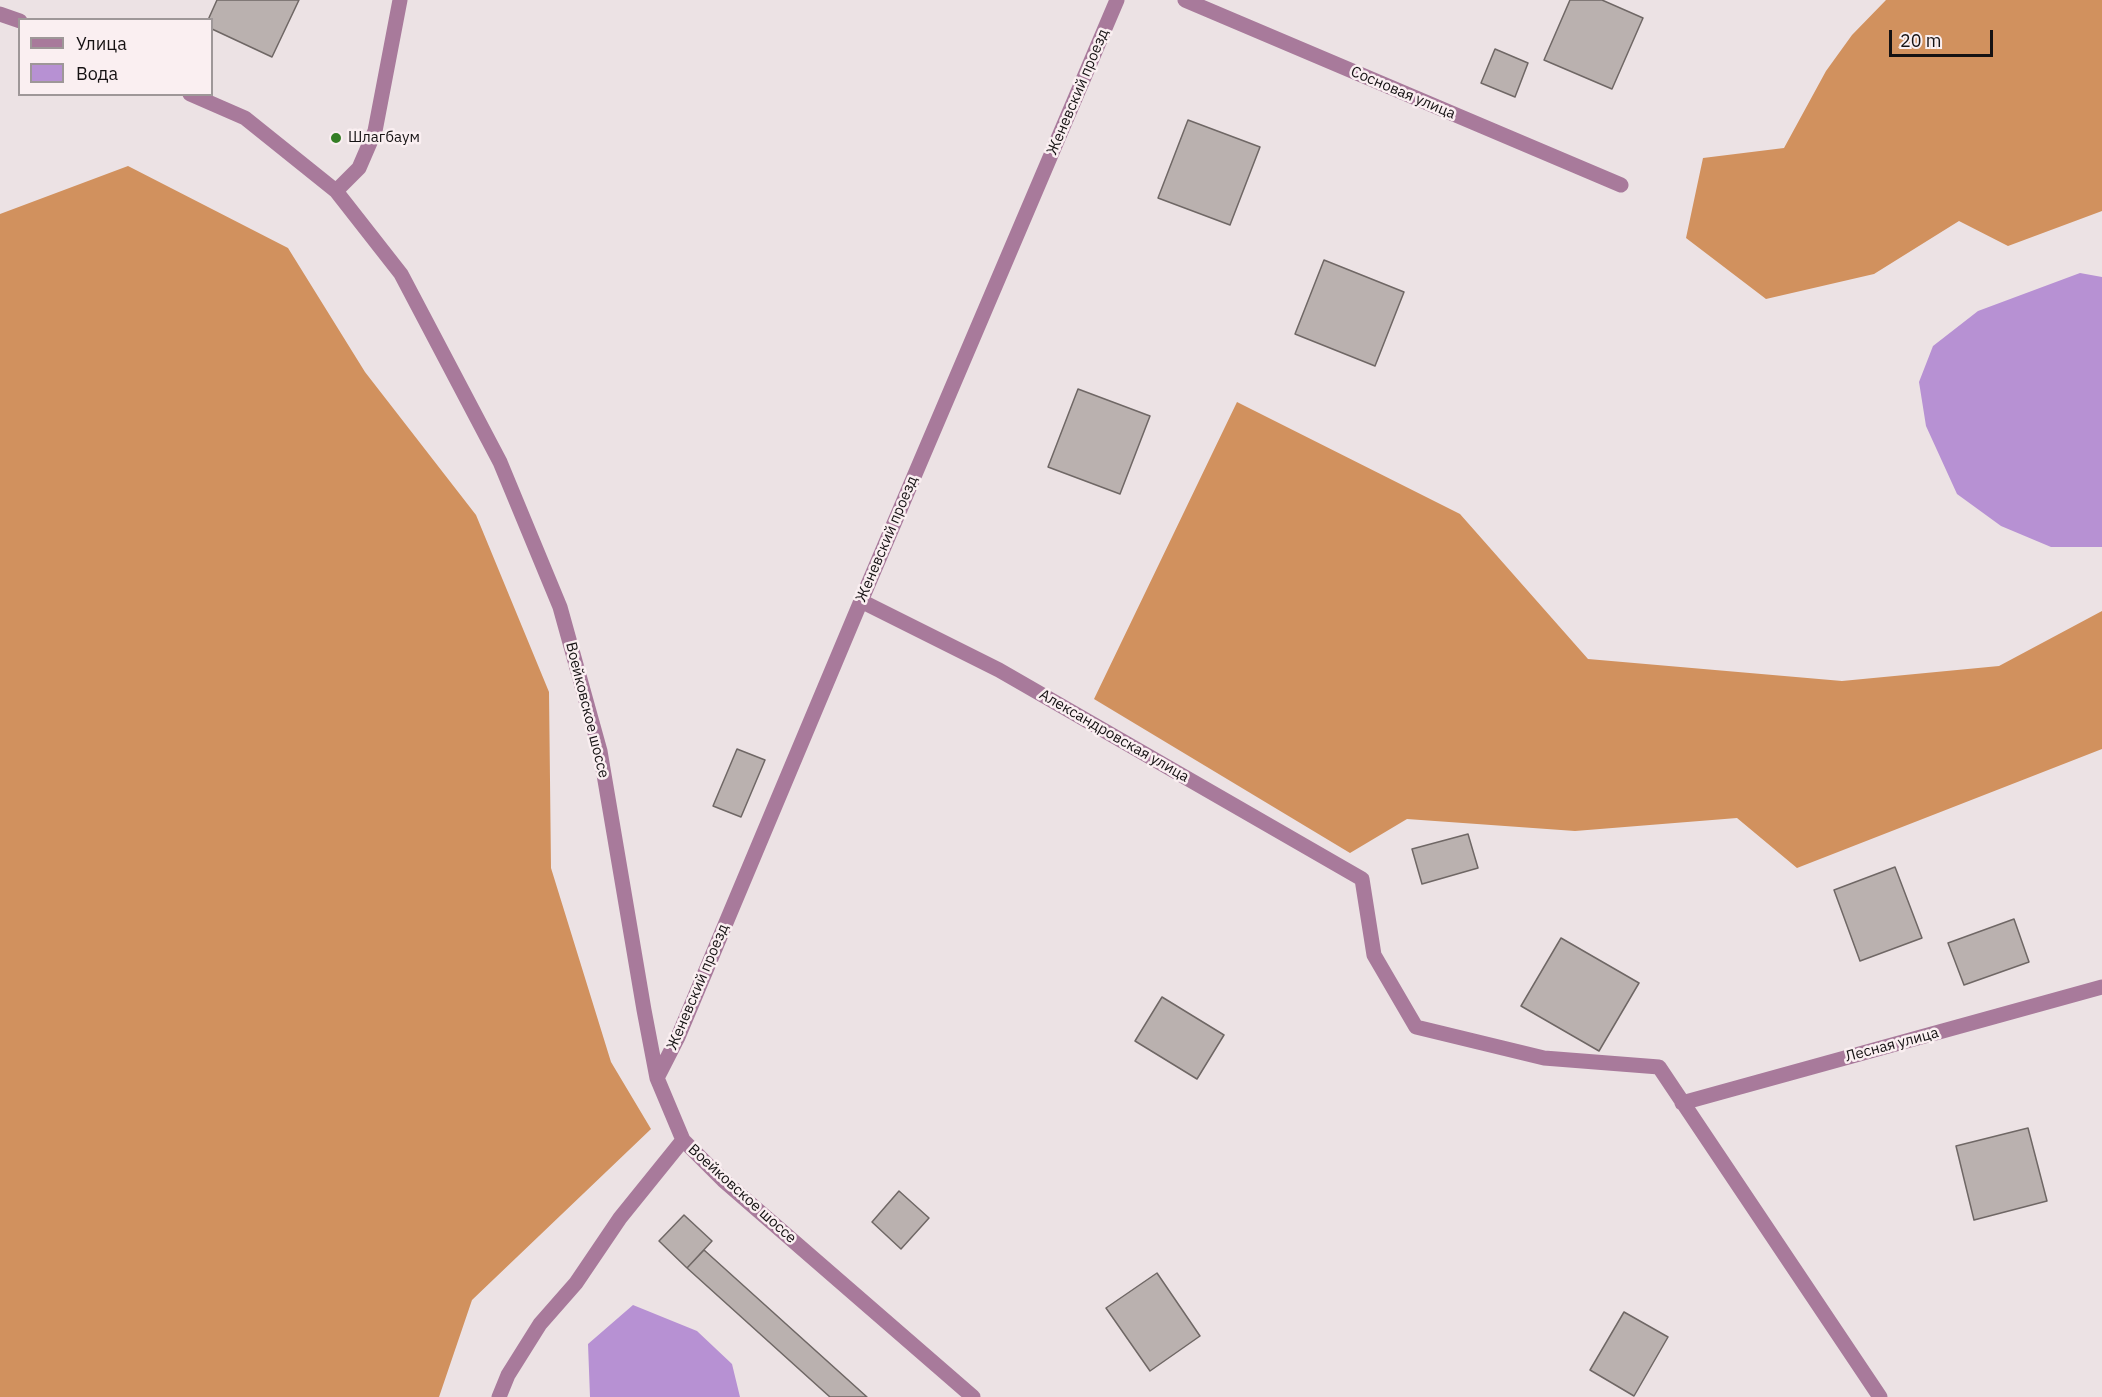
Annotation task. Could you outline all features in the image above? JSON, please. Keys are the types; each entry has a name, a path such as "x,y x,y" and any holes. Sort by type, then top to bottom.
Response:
{"street":[{"path":"336,191 359,168 375,131 400,0"},
{"name":"Женевский проезд","path":"657,1078 678,1037 1117,0"},
{"name":"Сосновая улица","path":"1185,0 1621,185"},
{"path":"0,14 18,20"},
{"name":"Воейковское шоссе","path":"195,96 246,118 336,191 401,274 500,462 560,607 600,751 657,1078 683,1140 723,1180 973,1397"},
{"name":"Александровская улица","path":"861,601 999,670 1362,879 1374,956 1416,1027 1544,1058 1659,1067 1682,1103"},
{"name":"Лесная улица","path":"1682,1103 2102,987"},
{"path":"1682,1103 1880,1397"},
{"path":"499,1397 508,1375 540,1324 576,1283 620,1218 683,1140"}],"shaded area":[{"path":"1886,0 2102,0 2102,211 2008,246 1959,221 1874,274 1766,299 1686,238 1703,158 1784,148 1826,71 1852,35"},
{"path":"128,166 288,248 365,372 476,515 549,692 551,868 611,1062 651,1129 472,1300 439,1397 0,1397 0,214"},
{"path":"1237,402 1460,514 1588,659 1842,681 1999,666 2102,611 2102,749 1797,868 1737,818 1575,831 1407,819 1350,853 1094,699"}],"water":[{"path":"2080,273 2102,277 2102,547 2051,547 2001,526 1957,494 1926,426 1919,382 1933,346 1978,311"},
{"path":"633,1305 697,1331 732,1364 740,1397 590,1397 588,1344"}],"building":[{"path":"217,0 299,0 272,57 213,29 213,18 209,18"},
{"path":"1570,0 1602,0 1643,18 1612,89 1544,60"},
{"path":"1495,49 1528,63 1515,97 1481,83"},
{"path":"1188,120 1260,147 1230,225 1158,198"},
{"path":"1324,260 1404,292 1375,366 1295,334"},
{"path":"1078,389 1150,416 1120,494 1048,467"},
{"path":"737,749 765,760 741,817 713,806"},
{"path":"1468,834 1478,868 1422,884 1412,849"},
{"path":"1895,867 1922,938 1860,961 1834,890"},
{"path":"2014,919 2029,962 1964,985 1948,943"},
{"path":"1561,938 1639,983 1599,1051 1521,1006"},
{"path":"1162,997 1224,1035 1197,1079 1135,1041"},
{"path":"2028,1128 2047,1201 1974,1220 1956,1146"},
{"path":"899,1191 929,1218 901,1249 872,1222"},
{"path":"684,1215 712,1241 687,1268 659,1241"},
{"path":"704,1250 867,1397 830,1397 687,1268"},
{"path":"1157,1273 1200,1336 1150,1371 1106,1308"},
{"path":"1624,1312 1668,1337 1634,1396 1590,1370"}],"place":[{"name":"Шлагбаум","path":"336,138"}]}
